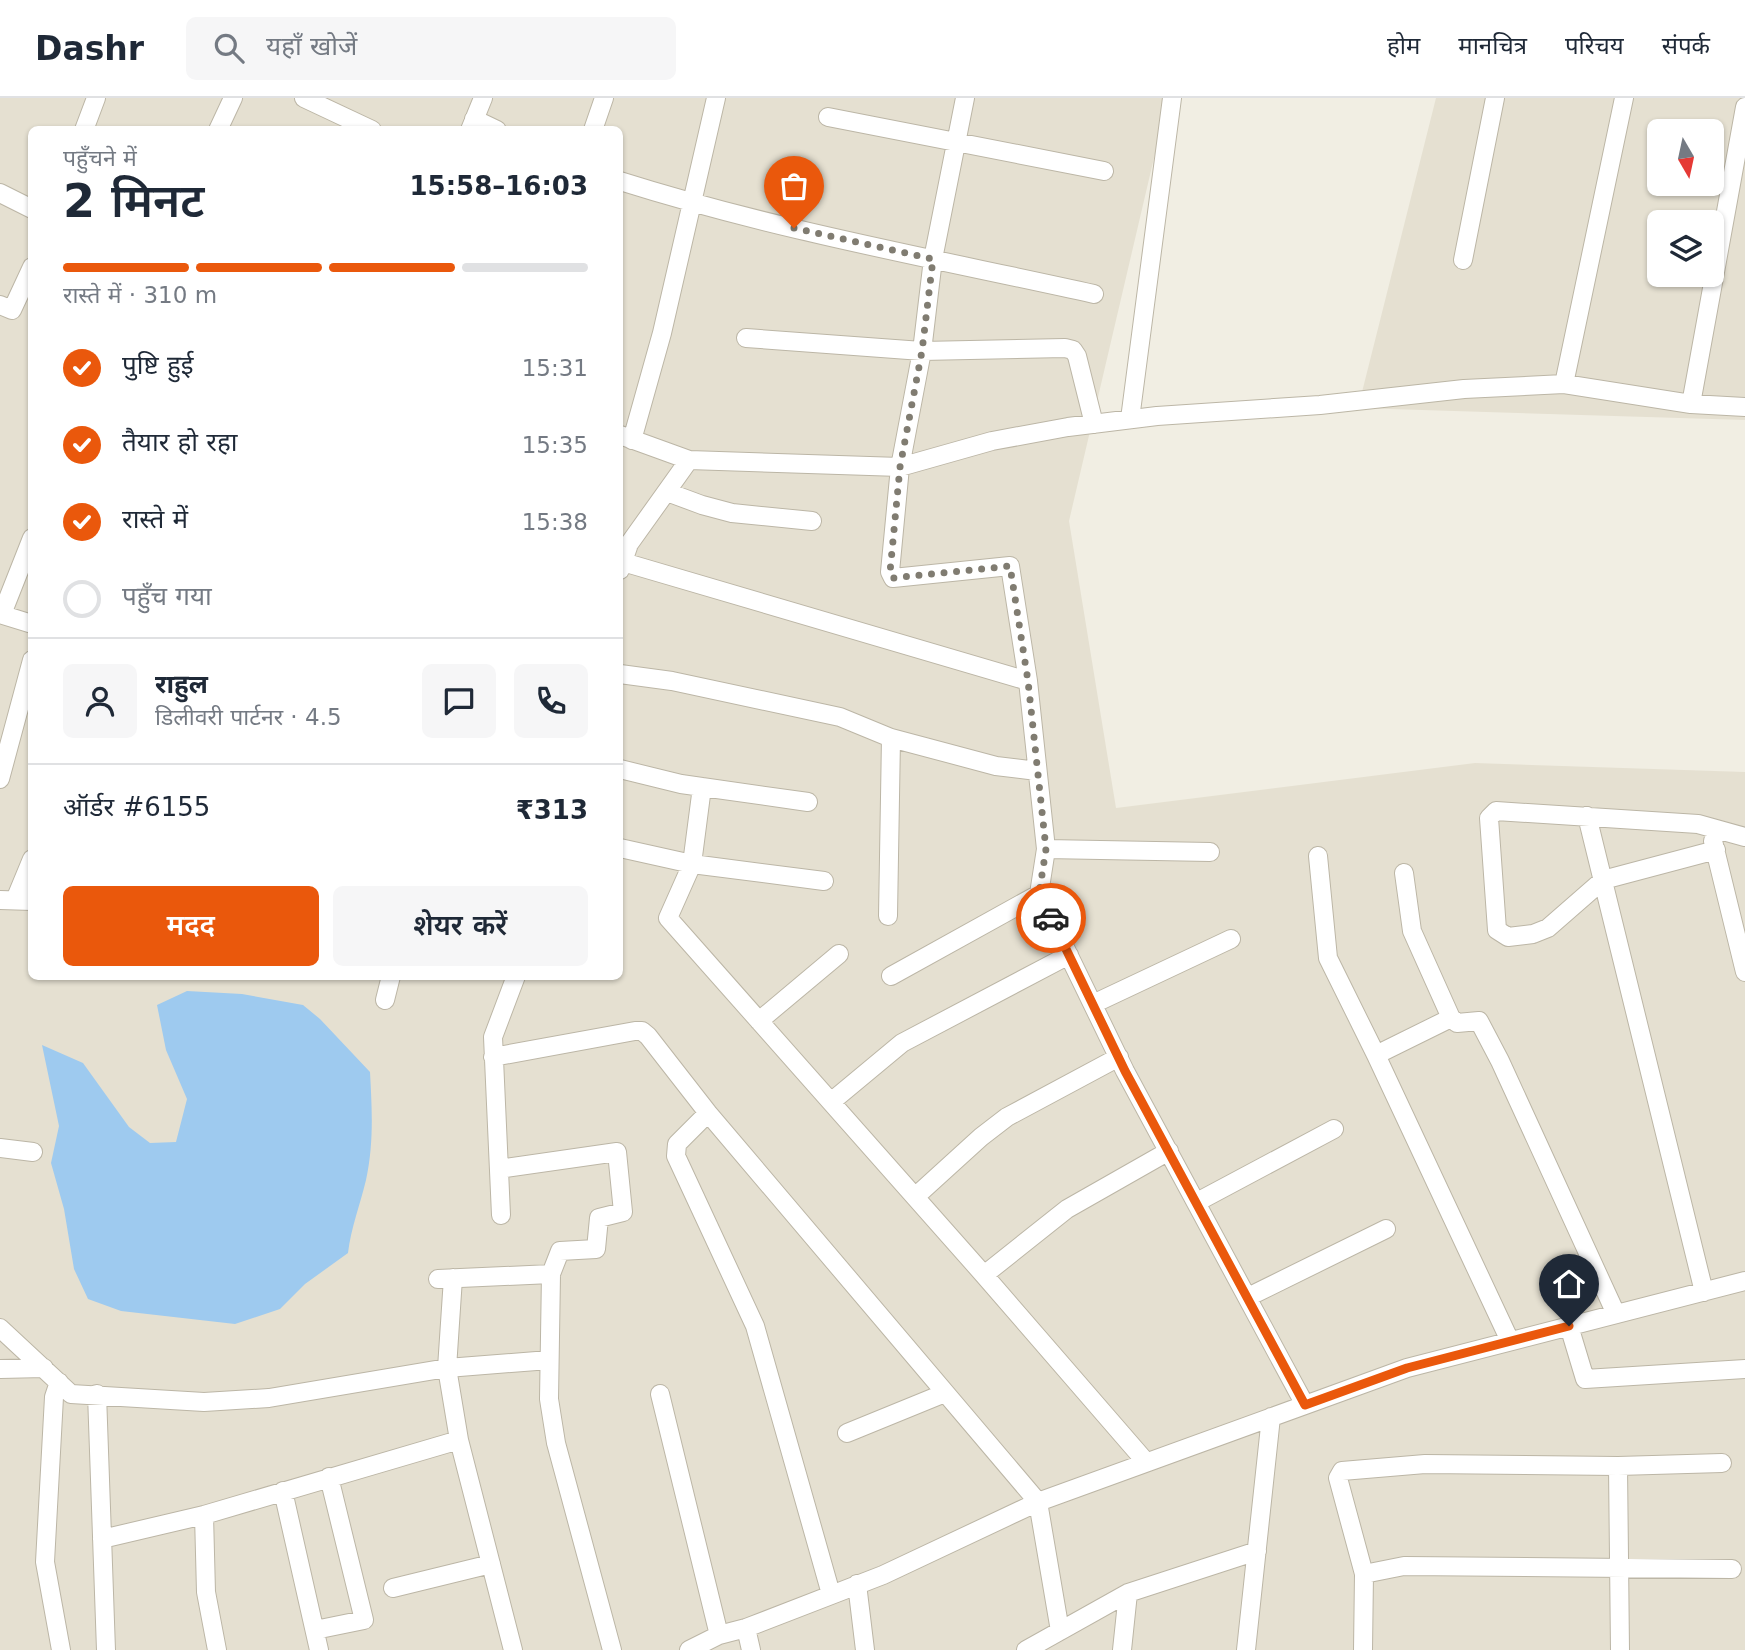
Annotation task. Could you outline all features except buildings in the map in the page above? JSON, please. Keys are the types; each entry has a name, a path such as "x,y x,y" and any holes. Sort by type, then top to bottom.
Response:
{"street":[{"path":"220,126 233,98"},
{"path":"304,98 364,126"},
{"path":"472,124 483,98"},
{"path":"594,126 604,98"},
{"path":"716,98 662,333 626,437 689,460 900,467 992,441 1130,419 1320,405 1464,389 1564,384 1691,404 1745,407"},
{"path":"965,98 933,259 922,351 900,467 890,572 893,578 1010,566 1028,681 1046,849 1039,894 1119,1057 1305,1405"},
{"path":"1130,419 1172,98"},
{"path":"1463,260 1496,98"},
{"path":"1564,384 1625,98"},
{"path":"85,126 93,99"},
{"path":"1691,404 1745,107"},
{"path":"828,117 1104,170"},
{"path":"623,182 691,203 1094,294"},
{"path":"0,194 28,207"},
{"path":"0,305 12,310 28,276"},
{"path":"746,338 922,351 1058,347 1073,350 1080,364 1094,424"},
{"path":"624,542 667,492 689,460"},
{"path":"667,492 732,513 812,521"},
{"path":"28,548 1,614 28,623"},
{"path":"623,567 1028,681"},
{"path":"623,674 672,681 840,717 891,738 996,766 1037,771"},
{"path":"0,779 28,675"},
{"path":"888,916 891,738"},
{"path":"623,770 702,787 808,802"},
{"path":"702,787 692,864 668,918 1146,1462"},
{"path":"1716,850 1603,880 1542,932 1508,937 1497,930 1490,815 1501,811 1658,820 1710,827 1745,837"},
{"path":"1587,816 1704,1292"},
{"path":"1710,827 1745,972"},
{"path":"623,849 692,864 824,881"},
{"path":"1046,849 1210,852"},
{"path":"1318,856 1328,958 1510,1341"},
{"path":"15,900 28,869"},
{"path":"1404,873 1412,931 1451,1018 1457,1023 1479,1021 1616,1314"},
{"path":"891,976 1039,894"},
{"path":"1093,1004 1231,939"},
{"path":"759,1021 839,954"},
{"path":"831,1102 902,1043 1069,955"},
{"path":"385,1000 390,980"},
{"path":"501,1215 493,1037 514,980"},
{"path":"1376,1055 1451,1018"},
{"path":"494,1057 642,1031 708,1113 1038,1502 1060,1631"},
{"path":"915,1197 1007,1117 1119,1057"},
{"path":"708,1113 677,1144 677,1162 755,1326 831,1594"},
{"path":"1197,1202 1335,1129"},
{"path":"0,1148 33,1152"},
{"path":"984,1275 1068,1209 1169,1151"},
{"path":"499,1169 617,1152 623,1212 599,1218 596,1249 560,1251 551,1274 549,1360 549,1399 556,1443 612,1650"},
{"path":"1248,1297 1386,1229"},
{"path":"513,1650 459,1440 447,1368 445,1278 551,1274"},
{"path":"689,1650 719,1635 746,1628 883,1575 1038,1502 1407,1368 1745,1281"},
{"path":"1569,1326 1585,1379 1745,1369"},
{"path":"0,1328 71,1394 204,1402 270,1398 447,1368 549,1360"},
{"path":"0,1369 44,1368"},
{"path":"59,1382 54,1397 45,1562 61,1650"},
{"path":"846,1433 945,1393"},
{"path":"97,1394 106,1650"},
{"path":"660,1394 719,1635"},
{"path":"1246,1650 1271,1417"},
{"path":"102,1539 204,1515 459,1440"},
{"path":"1363,1650 1364,1574 1338,1482 1338,1474 1342,1471 1425,1464 1618,1466 1722,1463"},
{"path":"1618,1466 1620,1650"},
{"path":"314,1630 364,1620 329,1478"},
{"path":"283,1491 319,1650"},
{"path":"204,1515 206,1592 217,1650"},
{"path":"1026,1650 1128,1593 1257,1551"},
{"path":"393,1588 491,1564"},
{"path":"1364,1574 1404,1566 1732,1569"},
{"path":"857,1584 865,1650"},
{"path":"1122,1650 1128,1593"},
{"path":"746,1628 751,1650"}],"shaded area":[{"path":"0,98 1168,98 1069,521 1116,808 1475,763 1745,772 1745,1650 0,1650"},
{"path":"1436,98 1745,98 1745,420 1358,408"}],"water":[{"path":"187,991 242,994 303,1005 320,1019 370,1072 370,1153 348,1253 305,1284 280,1309 235,1324 121,1311 88,1299 74,1269 64,1209 51,1163 59,1126 42,1045 83,1063 129,1127 150,1143 176,1142 187,1099 166,1050 157,1005"}],"way so far":[{"path":"794,228 933,259 922,351 900,467 890,572 893,578 1010,566 1028,681 1046,849 1039,894 1051,918"}],"route":[{"path":"1051,918 1125,1071 1305,1405 1407,1368 1569,1326"}]}
